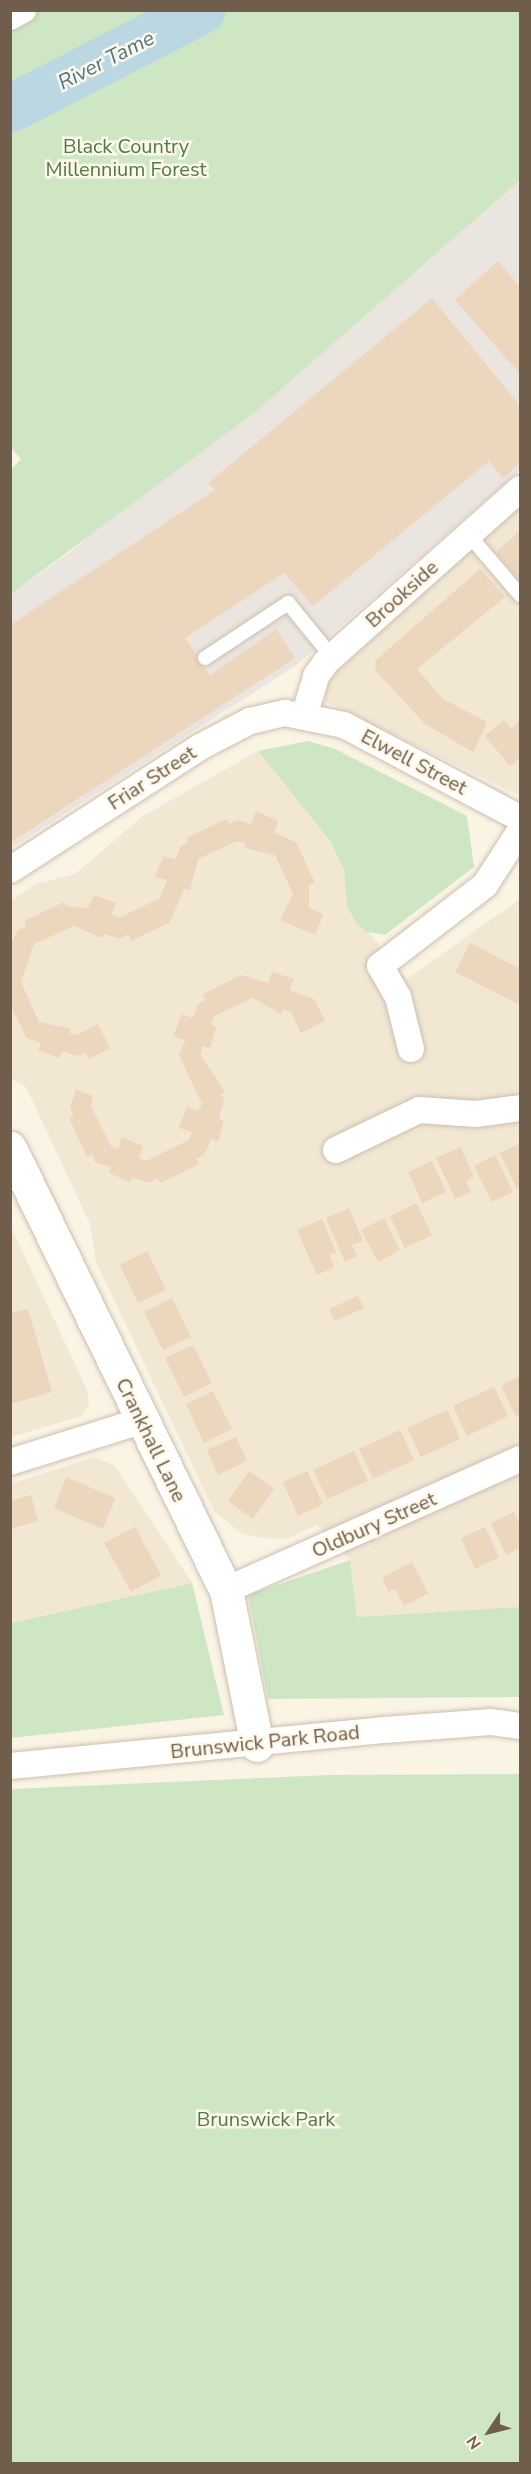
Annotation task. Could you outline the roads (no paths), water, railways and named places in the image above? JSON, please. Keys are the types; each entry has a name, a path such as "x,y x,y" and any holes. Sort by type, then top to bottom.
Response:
{"street":[{"path":"10,17 22,10"},
{"name":"Brookside","path":"305,713 316,676 332,657 520,489"},
{"name":"Elwell Street","path":"305,713 373,739 520,818"},
{"name":"Friar Street","path":"10,870 230,730 267,715 305,713"},
{"path":"411,1049 398,997 380,966 485,885 520,831"},
{"path":"336,1150 419,1110 476,1114 520,1108"},
{"name":"Crankhall Lane","path":"10,1148 141,1421 226,1590 257,1744"},
{"path":"10,1462 141,1421"},
{"name":"Oldbury Street","path":"226,1590 520,1459"},
{"name":"Brunswick Park Road","path":"10,1766 468,1724 520,1726"}],"lane":[{"path":"469,535 520,595"},
{"path":"205,658 288,603 332,657"}],"waterway":[{"name":"River Tame","path":"10,109 202,10"}],"park label":[{"name":"Black Country Millennium Forest","path":"126,158"},
{"name":"Brunswick Park","path":"266,2119"}]}
